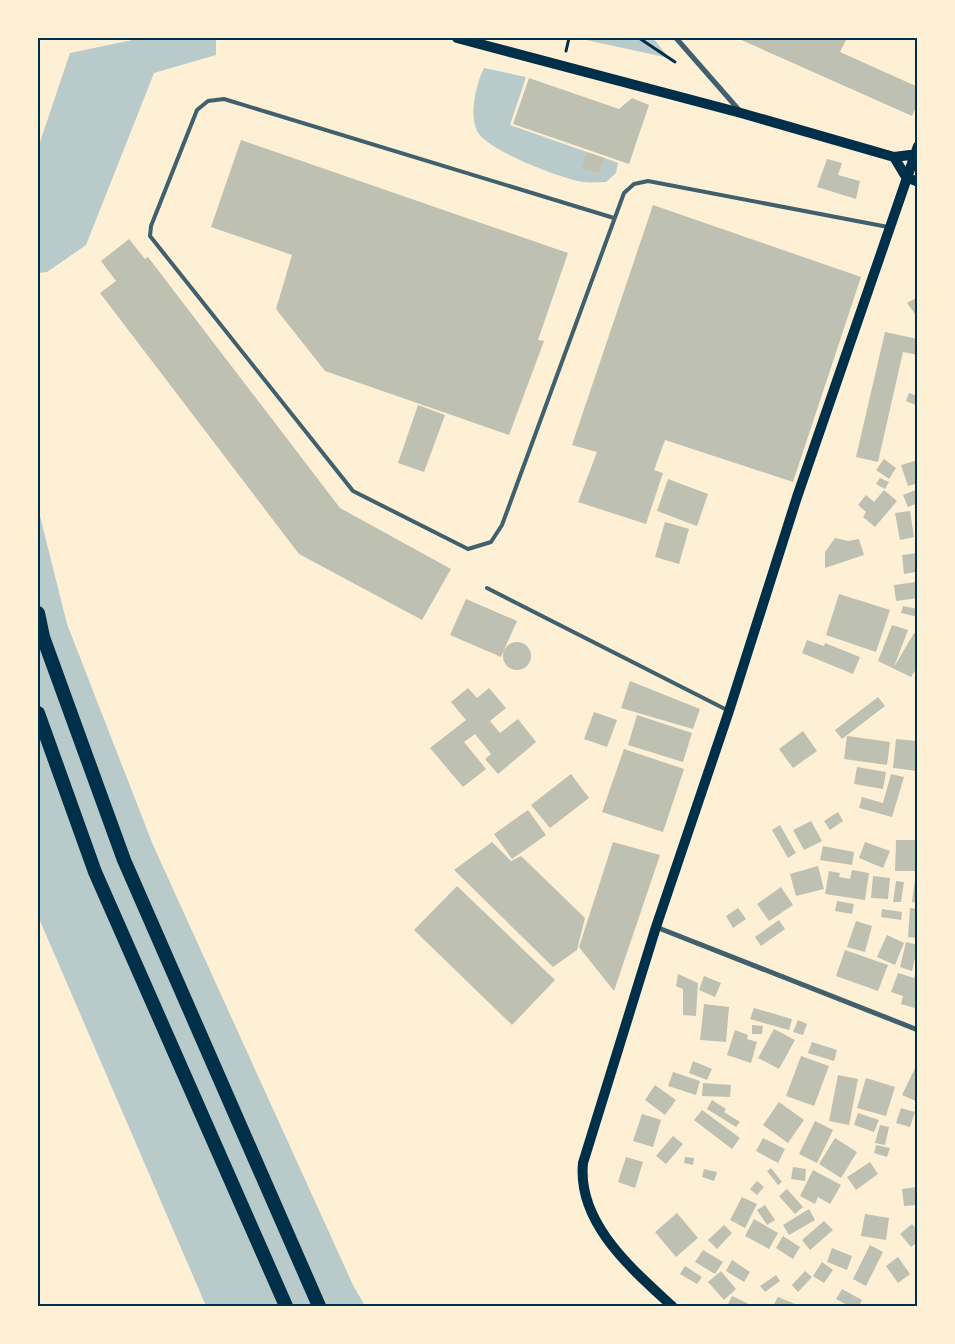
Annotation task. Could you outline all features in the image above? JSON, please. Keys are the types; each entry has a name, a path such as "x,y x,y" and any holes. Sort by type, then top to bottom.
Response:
{"highway":[{"path":"38,613 46,646 124,860 320,1306"},
{"path":"38,712 95,872 286,1306"}],"main road":[{"path":"457,38 478,41 741,113 894,158 917,151"},
{"path":"672,1306 634,1271 605,1236 589,1208 581,1179 583,1163 656,927 729,710 797,497 888,227 917,151"},
{"path":"894,158 906,177 918,182"}],"street":[{"path":"676,38 741,113"},
{"path":"656,927 918,1030"}],"lane":[{"path":"614,218 224,98 208,101 197,110 150,226 150,236 353,491 468,549 490,542 502,525 614,218 624,193 634,184 648,181 888,227"},
{"path":"488,588 729,710"}],"shaded area":[{"path":"142,38 216,38 216,55 154,73 86,245 47,272 38,273 38,148 70,53"},
{"path":"577,38 653,38 669,58"},
{"path":"484,68 526,77 510,125 587,152 583,169 599,174 605,158 618,163 616,173 606,182 573,180 543,170 509,155 483,139 477,131 474,108 478,82"},
{"path":"38,508 67,624 153,845 353,1285 365,1306 206,1306 38,916"}],"building":[{"path":"737,38 847,38 840,52 918,87 918,103 912,116"},
{"path":"529,78 619,109 632,98 649,105 629,164 513,124"},
{"path":"241,140 568,253 538,340 544,341 509,435 325,371 276,309 292,255 211,227"},
{"path":"587,152 605,158 599,174 582,169"},
{"path":"827,159 842,163 838,175 860,181 856,199 817,187"},
{"path":"653,205 861,277 793,482 665,440 654,470 663,473 646,524 578,502 597,452 572,445"},
{"path":"129,239 145,259 148,257 340,508 451,569 422,620 299,554 100,293 116,281 101,261"},
{"path":"918,297 918,318 907,303"},
{"path":"885,332 918,339 918,355 903,352 878,462 856,457"},
{"path":"909,393 918,396 918,406 906,401"},
{"path":"418,405 445,415 424,472 398,463"},
{"path":"884,459 896,468 889,479 876,470"},
{"path":"918,460 918,483 908,486 901,465"},
{"path":"880,478 889,482 885,489 876,484"},
{"path":"668,479 708,494 697,526 657,511"},
{"path":"918,489 918,503 908,507 903,495"},
{"path":"884,490 897,501 875,527 863,517 866,512 858,505 866,495 874,502"},
{"path":"910,511 914,537 900,540 895,513"},
{"path":"665,522 689,529 679,564 655,557"},
{"path":"835,538 848,541 859,539 864,555 825,568 825,552"},
{"path":"918,553 918,598 896,601 894,585 916,582 915,572 904,574 902,555"},
{"path":"839,594 890,610 876,652 826,635"},
{"path":"466,599 517,621 501,657 450,635"},
{"path":"903,606 918,609 918,617 901,613"},
{"path":"892,625 908,630 894,667 914,633 918,635 918,666 911,677 878,661"},
{"path":"807,640 824,646 825,643 860,657 853,674 802,653"},
{"path":"517,642 527,646 531,656 527,666 517,670 507,666 503,656 507,646"},
{"path":"630,681 700,709 693,729 621,708"},
{"path":"468,688 477,698 489,688 506,708 490,721 500,733 518,719 536,742 498,774 485,759 491,754 475,734 464,742 486,769 463,787 430,748 466,720 451,702"},
{"path":"878,697 885,706 842,739 835,730"},
{"path":"594,712 617,720 607,747 584,739"},
{"path":"637,715 692,733 683,762 628,745"},
{"path":"803,731 817,751 793,768 779,749"},
{"path":"847,736 890,742 887,765 844,759"},
{"path":"896,739 918,741 918,771 893,768"},
{"path":"624,749 684,769 663,832 602,812"},
{"path":"857,767 886,772 883,789 854,784"},
{"path":"571,774 589,798 550,828 531,805"},
{"path":"891,774 904,777 892,817 859,808 862,797 883,803"},
{"path":"528,810 546,835 512,859 494,834"},
{"path":"838,812 843,821 830,830 824,821"},
{"path":"811,821 822,841 804,850 793,830"},
{"path":"780,825 796,853 788,858 772,830"},
{"path":"896,840 918,840 918,871 895,871"},
{"path":"492,842 511,861 521,856 585,918 577,950 553,967 454,870"},
{"path":"613,842 660,855 614,991 579,947"},
{"path":"865,842 890,851 883,868 859,858"},
{"path":"823,846 854,852 852,865 820,860"},
{"path":"818,866 824,889 796,896 790,874"},
{"path":"852,870 869,873 865,900 825,894 829,871 840,873 839,877 850,879"},
{"path":"873,876 890,878 888,899 871,898"},
{"path":"915,878 918,878 918,903 912,902"},
{"path":"896,881 904,882 901,902 893,902"},
{"path":"457,886 555,980 512,1025 414,930"},
{"path":"781,887 793,905 769,921 757,904"},
{"path":"837,901 854,904 852,914 835,911"},
{"path":"738,908 746,919 733,928 726,916"},
{"path":"910,908 918,909 918,938 908,937"},
{"path":"882,909 902,912 901,920 881,917"},
{"path":"779,920 785,929 761,946 755,937"},
{"path":"856,921 872,926 865,952 847,947"},
{"path":"887,935 904,943 895,965 877,957"},
{"path":"906,942 918,945 912,971 900,967"},
{"path":"845,950 888,965 878,991 836,976"},
{"path":"918,969 918,1009 901,1004 903,996 891,992 898,973 914,978"},
{"path":"678,974 698,983 696,1016 683,1015 683,989 676,986"},
{"path":"704,976 721,983 715,997 699,990"},
{"path":"704,1004 729,1007 726,1042 700,1040"},
{"path":"754,1008 792,1019 789,1030 750,1019"},
{"path":"798,1020 807,1024 803,1035 793,1032"},
{"path":"752,1025 763,1026 762,1034 752,1034"},
{"path":"774,1029 795,1040 779,1069 758,1058"},
{"path":"735,1030 748,1035 747,1039 757,1042 751,1063 727,1055"},
{"path":"812,1042 837,1050 834,1061 808,1053"},
{"path":"801,1056 829,1066 814,1106 786,1096"},
{"path":"693,1061 712,1069 707,1080 689,1073"},
{"path":"918,1062 918,1102 902,1095"},
{"path":"673,1072 700,1081 696,1095 668,1086"},
{"path":"838,1075 858,1079 849,1125 829,1121"},
{"path":"866,1078 895,1087 886,1116 857,1108"},
{"path":"703,1083 731,1085 730,1097 702,1096"},
{"path":"655,1085 676,1100 665,1115 645,1100"},
{"path":"712,1100 726,1109 724,1112 740,1122 736,1127 707,1109"},
{"path":"779,1102 804,1120 788,1143 763,1125"},
{"path":"901,1108 915,1112 910,1127 896,1123"},
{"path":"702,1110 740,1138 732,1149 694,1120"},
{"path":"858,1113 879,1120 874,1132 854,1125"},
{"path":"642,1114 661,1120 653,1147 633,1141"},
{"path":"815,1121 833,1130 817,1163 799,1154"},
{"path":"880,1125 889,1127 885,1145 875,1143"},
{"path":"673,1136 683,1144 666,1164 656,1156"},
{"path":"763,1138 785,1149 778,1163 756,1151"},
{"path":"835,1138 857,1152 841,1178 819,1164"},
{"path":"876,1145 890,1148 887,1157 874,1153"},
{"path":"626,1157 643,1162 635,1188 618,1182"},
{"path":"685,1157 694,1158 693,1165 684,1163"},
{"path":"870,1162 878,1174 856,1190 847,1177"},
{"path":"793,1167 806,1169 805,1181 791,1179"},
{"path":"771,1168 782,1182 778,1185 767,1171"},
{"path":"704,1169 717,1172 714,1181 702,1177"},
{"path":"813,1170 841,1185 830,1204 818,1197 815,1204 800,1196"},
{"path":"757,1181 764,1187 757,1195 750,1189"},
{"path":"917,1187 918,1205 904,1206 902,1189"},
{"path":"787,1189 803,1207 795,1214 779,1196"},
{"path":"742,1197 757,1204 745,1228 730,1220"},
{"path":"765,1205 775,1220 767,1225 757,1210"},
{"path":"809,1209 815,1220 789,1235 783,1225"},
{"path":"677,1213 698,1238 676,1257 655,1232"},
{"path":"865,1214 889,1218 886,1240 861,1236"},
{"path":"754,1219 778,1233 769,1249 745,1236"},
{"path":"824,1221 833,1230 810,1250 802,1240"},
{"path":"912,1224 918,1231 918,1242 911,1247 900,1234"},
{"path":"724,1225 732,1233 717,1249 708,1240"},
{"path":"783,1236 800,1247 793,1259 776,1248"},
{"path":"870,1245 883,1252 866,1286 853,1279"},
{"path":"832,1248 852,1256 847,1270 827,1262"},
{"path":"703,1250 723,1262 715,1274 695,1262"},
{"path":"898,1257 910,1274 898,1283 886,1266"},
{"path":"732,1260 750,1272 744,1282 726,1271"},
{"path":"822,1262 833,1270 824,1283 813,1276"},
{"path":"685,1266 702,1277 697,1284 680,1274"},
{"path":"721,1271 736,1289 724,1300 708,1282"},
{"path":"805,1271 812,1277 798,1292 792,1285"},
{"path":"776,1275 780,1281 765,1292 760,1286"},
{"path":"842,1289 862,1300 859,1306 849,1306 836,1299"},
{"path":"732,1296 753,1306 727,1306"},
{"path":"778,1297 800,1306 773,1306"}]}
